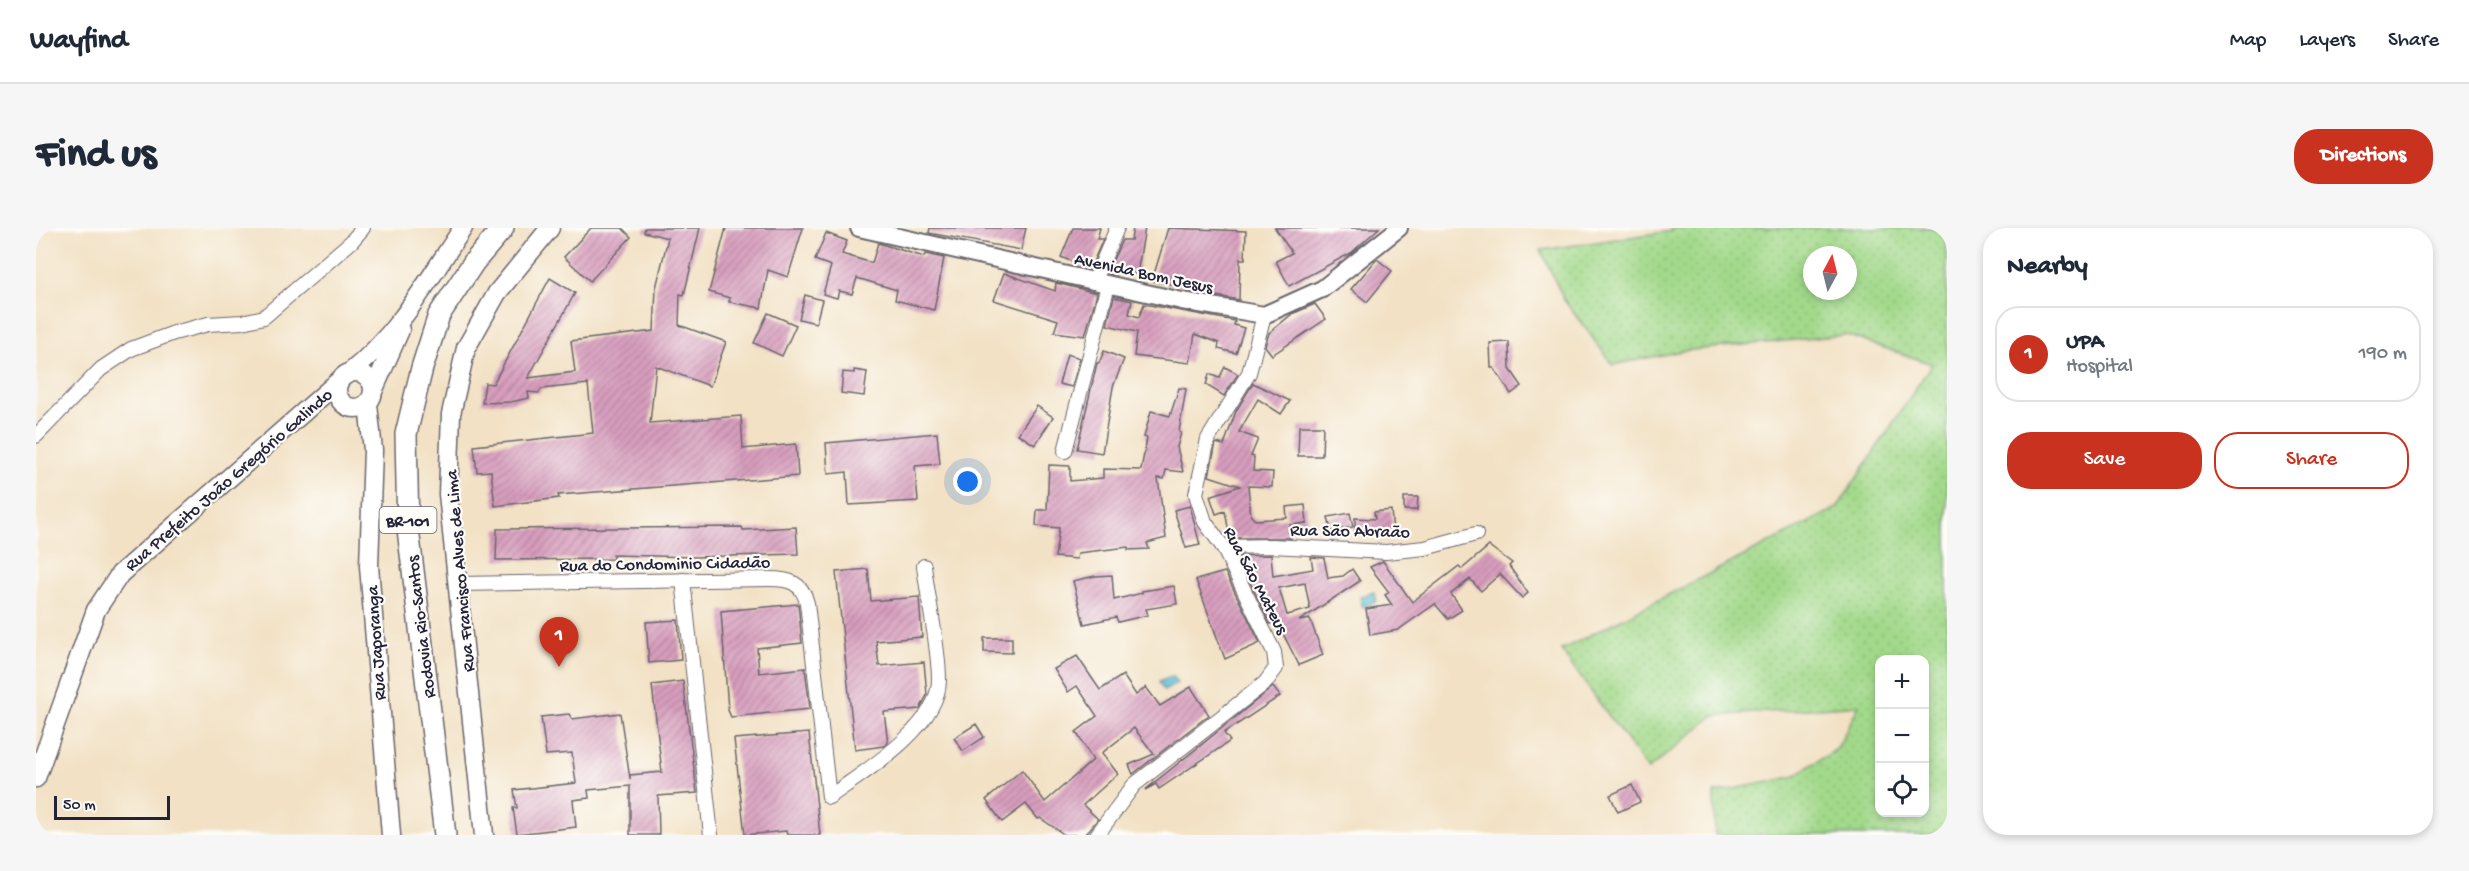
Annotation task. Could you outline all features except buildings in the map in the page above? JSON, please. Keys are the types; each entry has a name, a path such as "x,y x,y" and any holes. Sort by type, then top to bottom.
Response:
{"highway":[{"name":"Rodovia Rio-Santos","path":"445,835 408,529 406,434 422,368 439,315 474,262 503,228"}],"main road":[{"name":"Rua Prefeito João Gregório Galindo","path":"36,778 96,610 120,574 372,355 404,318 463,228"},
{"name":"Rua Francisco Alves de Lima","path":"484,835 449,482 451,414 466,348 497,293 550,228"},
{"path":"312,406 358,401 389,360 404,318"},
{"name":"Rua Prefeito João Gregório Galindo","path":"365,375 358,401 337,391 344,377 365,375"},
{"name":"Rua Japoranga","path":"358,401 373,450 369,566 391,835"}],"street":[{"path":"36,436 101,369 131,349 174,333 208,324 242,322 264,317 363,228"},
{"name":"Avenida Bom Jesus","path":"859,228 1101,284 1264,315"},
{"path":"1065,451 1101,284 1117,228"},
{"path":"1264,315 1322,289 1399,228"},
{"name":"Rua São Mateus","path":"1097,835 1134,785 1264,683 1276,668 1274,652 1222,547 1205,522 1196,494 1208,440 1249,373 1264,315"},
{"name":"Rua São Abraão","path":"1222,547 1272,546 1386,552 1425,548 1476,534"},
{"name":"Rua do Condominio Cidadão","path":"459,584 786,579 796,583 804,592 830,797 880,761 928,716 939,682 924,566"},
{"path":"683,580 711,835"}],"green space":[{"path":"1671,228 1947,228 1947,835 1715,835 1714,793 1792,777 1837,749 1859,705 1713,716 1648,770 1561,650 1837,508 1932,364 1846,335 1682,351 1613,365 1564,300 1541,250 1671,231"}],"water":[{"path":"1374,592 1377,601 1363,607 1360,597"},
{"path":"1172,676 1177,683 1164,691 1159,682"}],"place":[{"name":"UPA","path":"559,667"}]}
